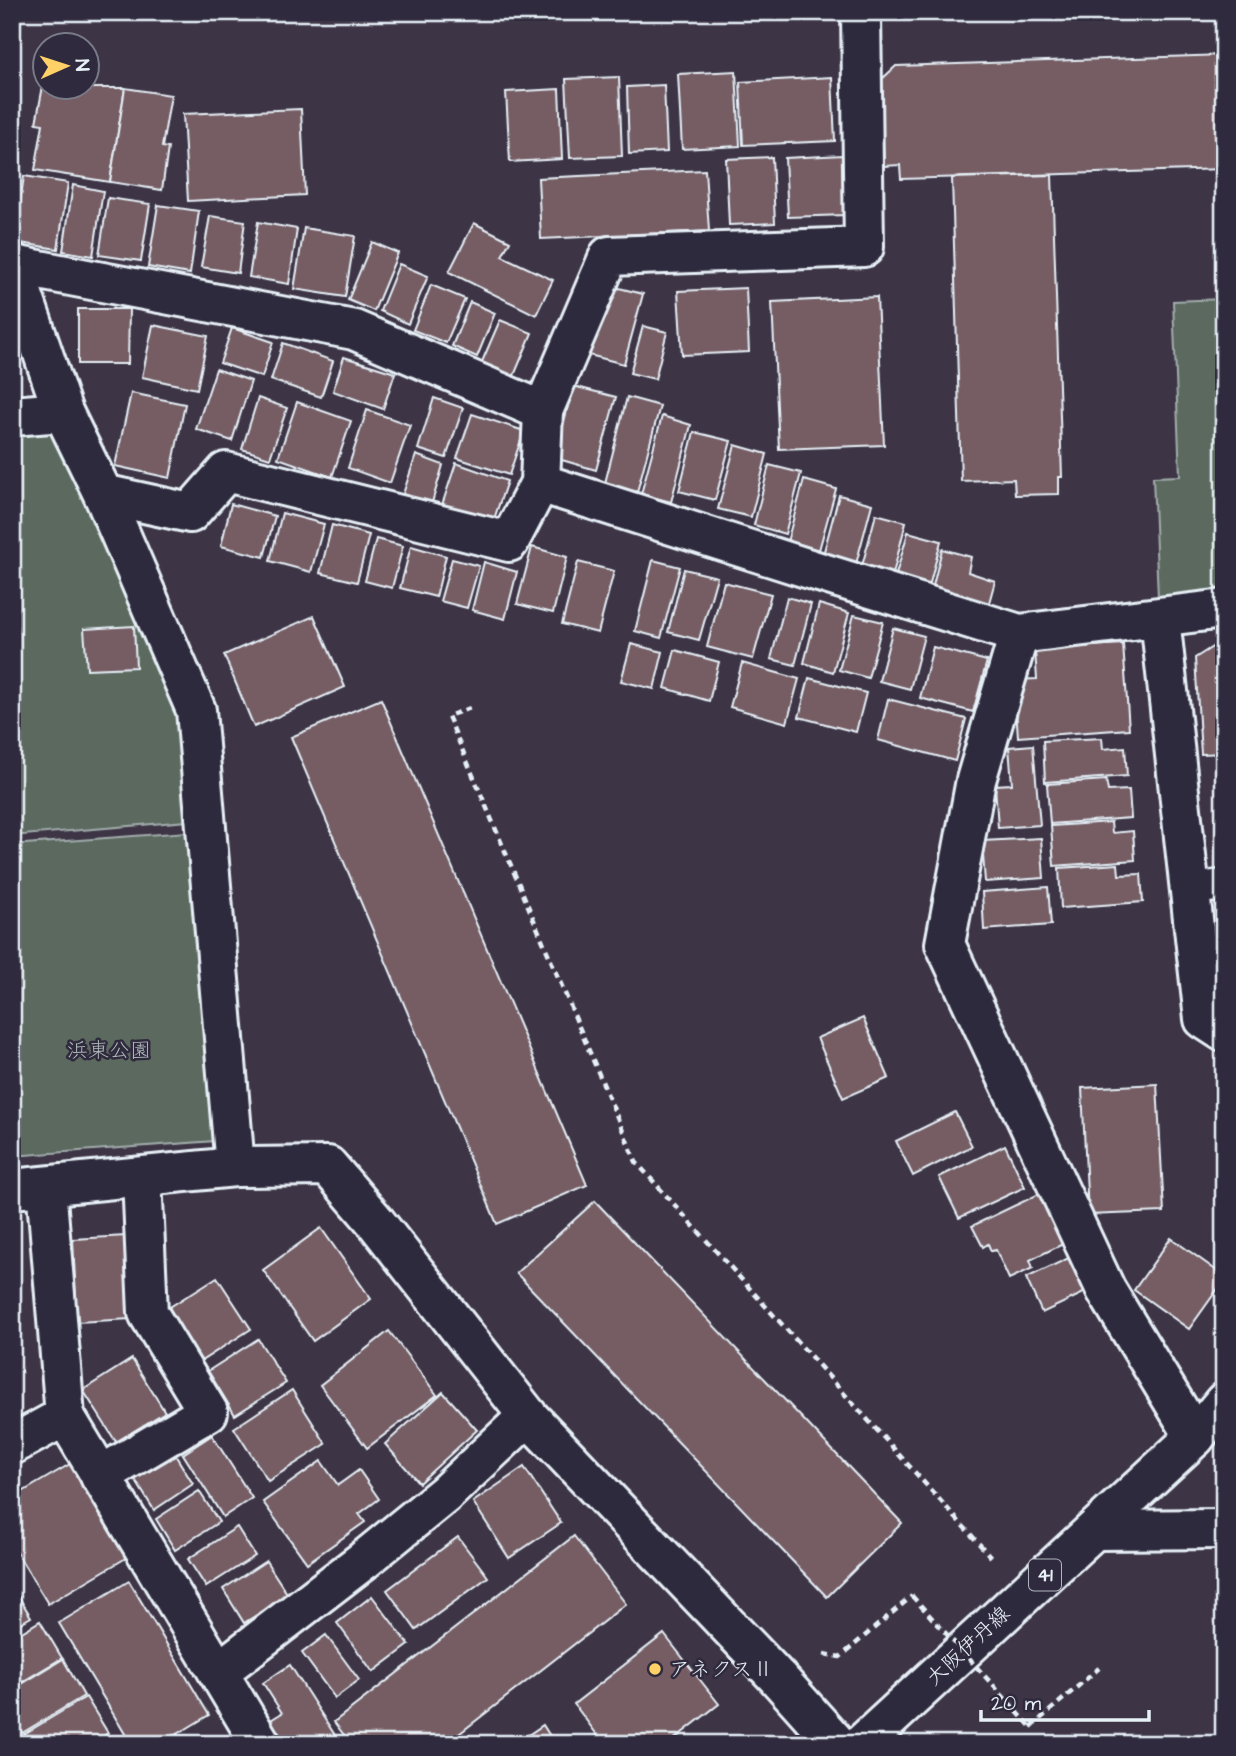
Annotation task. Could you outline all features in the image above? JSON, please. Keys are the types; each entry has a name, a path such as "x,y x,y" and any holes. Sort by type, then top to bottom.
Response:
{"street":[{"path":"103,494 190,513 226,472 509,542 540,483 543,411 608,256 864,247 861,12"},
{"path":"234,1167 196,710 103,494 63,412 13,264 354,330 543,411"},
{"path":"12,416 63,412"},
{"path":"540,483 1019,634 1224,610"},
{"path":"1160,618 1207,887 1204,1019 1224,1032"},
{"path":"1019,634 976,780 945,944 1106,1290 1195,1437"},
{"path":"261,1744 65,1416 29,1187 234,1167 328,1166 375,1221 528,1416 777,1677 837,1744"},
{"path":"100,1476 208,1412 148,1313 142,1177"},
{"name":"大阪伊丹線","path":"862,1744 1195,1437 1224,1402"},
{"path":"12,1445 65,1416"},
{"path":"218,1672 445,1494 528,1416"},
{"path":"1095,1530 1224,1530"}],"path":[{"path":"470,708 448,716 636,1162 1024,1594"},
{"path":"840,1657 912,1596 1031,1727 1099,1668"}],"green space":[{"path":"1224,299 1224,592 1158,598 1153,477 1180,476 1173,301"},
{"path":"41,428 61,441 176,714 187,821 12,836 12,431"},
{"name":"浜東公園","path":"187,832 215,1141 12,1156 12,845"}],"building":[{"path":"1224,55 1224,169 901,179 900,165 884,166 880,81 896,66"},
{"path":"736,71 740,146 682,149 678,74"},
{"path":"619,77 622,156 570,158 566,79"},
{"path":"832,77 835,141 743,145 740,82"},
{"path":"664,85 667,152 629,154 627,87"},
{"path":"102,88 125,88 110,182 35,170 43,124 36,123 40,102 102,102"},
{"path":"125,88 171,95 162,147 168,148 162,190 110,182"},
{"path":"559,89 562,159 510,162 506,92"},
{"path":"301,109 305,195 188,201 183,114"},
{"path":"843,155 846,215 788,217 785,158"},
{"path":"772,157 775,223 729,225 726,159"},
{"path":"705,170 709,231 541,239 538,178"},
{"path":"1052,175 1062,477 1059,477 1059,494 1015,495 1014,479 961,481 952,178"},
{"path":"24,176 68,183 58,249 14,242"},
{"path":"73,185 103,191 93,256 63,251"},
{"path":"108,198 150,204 141,261 99,255"},
{"path":"158,205 199,211 190,274 148,267"},
{"path":"210,216 245,221 238,273 201,267"},
{"path":"258,222 297,229 289,284 249,277"},
{"path":"474,223 510,241 502,256 553,280 536,315 449,272"},
{"path":"304,228 355,236 345,297 294,289"},
{"path":"372,242 398,253 374,311 348,300"},
{"path":"399,264 428,276 408,324 380,311"},
{"path":"431,285 465,299 446,343 413,330"},
{"path":"607,285 643,294 624,364 589,355"},
{"path":"746,288 749,352 682,355 678,291"},
{"path":"877,297 884,445 779,449 772,302"},
{"path":"470,302 495,313 477,357 452,346"},
{"path":"78,309 129,309 128,364 78,364"},
{"path":"500,320 532,333 513,378 481,364"},
{"path":"153,325 208,336 197,389 142,377"},
{"path":"643,326 667,332 655,379 630,373"},
{"path":"232,328 273,342 262,377 220,363"},
{"path":"283,343 333,361 321,397 271,380"},
{"path":"344,357 395,373 383,409 333,391"},
{"path":"216,369 251,381 232,441 196,429"},
{"path":"573,386 616,397 596,470 555,458"},
{"path":"131,393 185,404 170,478 115,466"},
{"path":"627,397 660,406 637,492 605,483"},
{"path":"258,398 287,408 270,458 242,449"},
{"path":"434,398 463,408 446,458 418,449"},
{"path":"297,402 351,421 332,477 278,458"},
{"path":"367,410 410,425 390,483 348,468"},
{"path":"472,414 524,431 509,475 457,458"},
{"path":"662,416 691,425 671,502 641,494"},
{"path":"694,432 731,441 715,500 679,491"},
{"path":"735,445 767,454 751,517 718,509"},
{"path":"416,455 443,465 431,506 402,497"},
{"path":"456,463 507,481 493,522 442,505"},
{"path":"769,465 801,473 785,534 754,525"},
{"path":"804,480 836,489 819,550 787,542"},
{"path":"839,495 872,504 856,564 823,555"},
{"path":"231,504 275,516 264,557 221,546"},
{"path":"282,513 324,524 311,572 270,561"},
{"path":"876,514 906,522 893,574 862,566"},
{"path":"332,525 369,535 357,582 320,573"},
{"path":"908,532 941,541 929,587 895,578"},
{"path":"376,539 403,546 392,588 365,581"},
{"path":"411,546 446,556 436,597 400,588"},
{"path":"532,547 567,557 553,613 517,604"},
{"path":"942,549 971,557 968,572 995,581 987,610 931,594"},
{"path":"452,559 479,566 467,608 440,601"},
{"path":"653,560 680,567 661,638 635,631"},
{"path":"484,562 517,572 505,619 472,610"},
{"path":"578,562 614,571 598,633 562,624"},
{"path":"684,569 717,577 699,640 668,632"},
{"path":"724,582 771,594 753,659 707,647"},
{"path":"787,597 811,604 795,665 771,659"},
{"path":"819,604 849,613 833,672 804,663"},
{"path":"854,615 883,622 868,678 839,670"},
{"path":"314,616 345,687 254,727 224,655"},
{"path":"134,626 136,667 87,669 84,629"},
{"path":"893,628 924,636 910,689 879,681"},
{"path":"631,644 663,652 654,689 621,681"},
{"path":"1123,644 1129,729 1018,737 1014,680 1037,679 1035,650"},
{"path":"1214,646 1224,646 1224,753 1201,754 1195,658"},
{"path":"933,647 987,661 973,712 920,698"},
{"path":"675,650 719,662 709,701 665,688"},
{"path":"742,663 799,679 787,723 730,707"},
{"path":"809,678 866,693 856,732 799,717"},
{"path":"381,699 587,1185 497,1224 291,737"},
{"path":"888,699 966,719 955,761 878,740"},
{"path":"1102,738 1103,749 1125,747 1127,776 1045,782 1043,741"},
{"path":"1033,745 1040,825 998,828 995,785 1012,784 1009,747"},
{"path":"1106,780 1108,791 1129,790 1131,818 1050,824 1047,784"},
{"path":"1111,822 1112,833 1133,831 1135,860 1054,866 1051,826"},
{"path":"1041,838 1044,878 985,882 982,841"},
{"path":"1118,864 1119,875 1141,874 1143,902 1061,908 1059,868"},
{"path":"1048,887 1051,925 984,930 982,892"},
{"path":"863,1018 889,1078 843,1098 817,1038"},
{"path":"1157,1084 1164,1212 1088,1215 1082,1088"},
{"path":"955,1112 972,1146 913,1176 896,1141"},
{"path":"1005,1145 1025,1187 959,1218 939,1177"},
{"path":"1041,1193 1065,1243 1030,1260 1033,1268 1009,1279 996,1250 991,1251 988,1244 983,1247 972,1226"},
{"path":"595,1201 902,1523 827,1597 516,1273"},
{"path":"321,1228 371,1299 313,1341 263,1270"},
{"path":"126,1236 131,1319 77,1322 73,1239"},
{"path":"1171,1238 1224,1276 1224,1280 1189,1329 1134,1290"},
{"path":"1073,1256 1090,1290 1042,1313 1026,1278"},
{"path":"217,1277 251,1329 198,1363 165,1310"},
{"path":"389,1331 437,1395 367,1448 320,1385"},
{"path":"258,1339 286,1383 235,1415 208,1371"},
{"path":"132,1359 165,1412 116,1442 83,1390"},
{"path":"292,1390 326,1444 268,1481 234,1428"},
{"path":"443,1392 477,1430 419,1483 385,1444"},
{"path":"212,1435 252,1498 223,1517 183,1454"},
{"path":"174,1453 193,1484 154,1510 134,1478"},
{"path":"321,1461 338,1485 359,1470 379,1499 359,1514 365,1522 307,1563 263,1502"},
{"path":"70,1464 126,1558 48,1604 12,1545 12,1498"},
{"path":"524,1467 561,1523 509,1558 473,1502"},
{"path":"199,1491 219,1522 175,1550 156,1519"},
{"path":"237,1527 255,1556 206,1587 188,1559"},
{"path":"574,1536 626,1604 446,1744 351,1744 334,1722"},
{"path":"458,1537 488,1577 416,1630 387,1590"},
{"path":"266,1561 288,1595 244,1623 223,1589"},
{"path":"129,1581 209,1715 161,1744 131,1744 59,1623"},
{"path":"12,1586 31,1617 12,1628"},
{"path":"372,1596 409,1645 373,1672 337,1623"},
{"path":"40,1621 62,1658 12,1688 12,1638"},
{"name":"アネクスⅡ","path":"664,1634 719,1704 668,1744 604,1744 574,1704"},
{"path":"326,1635 359,1680 335,1698 302,1653"},
{"path":"63,1659 84,1696 22,1733 12,1716 12,1690"},
{"path":"290,1665 338,1740 332,1744 284,1744 269,1721 282,1713 263,1683"},
{"path":"86,1697 108,1733 91,1744 30,1744 24,1734"},
{"path":"543,1725 555,1744 515,1744"}],"place":[{"name":"アネクスⅡ","path":"655,1669"}]}
